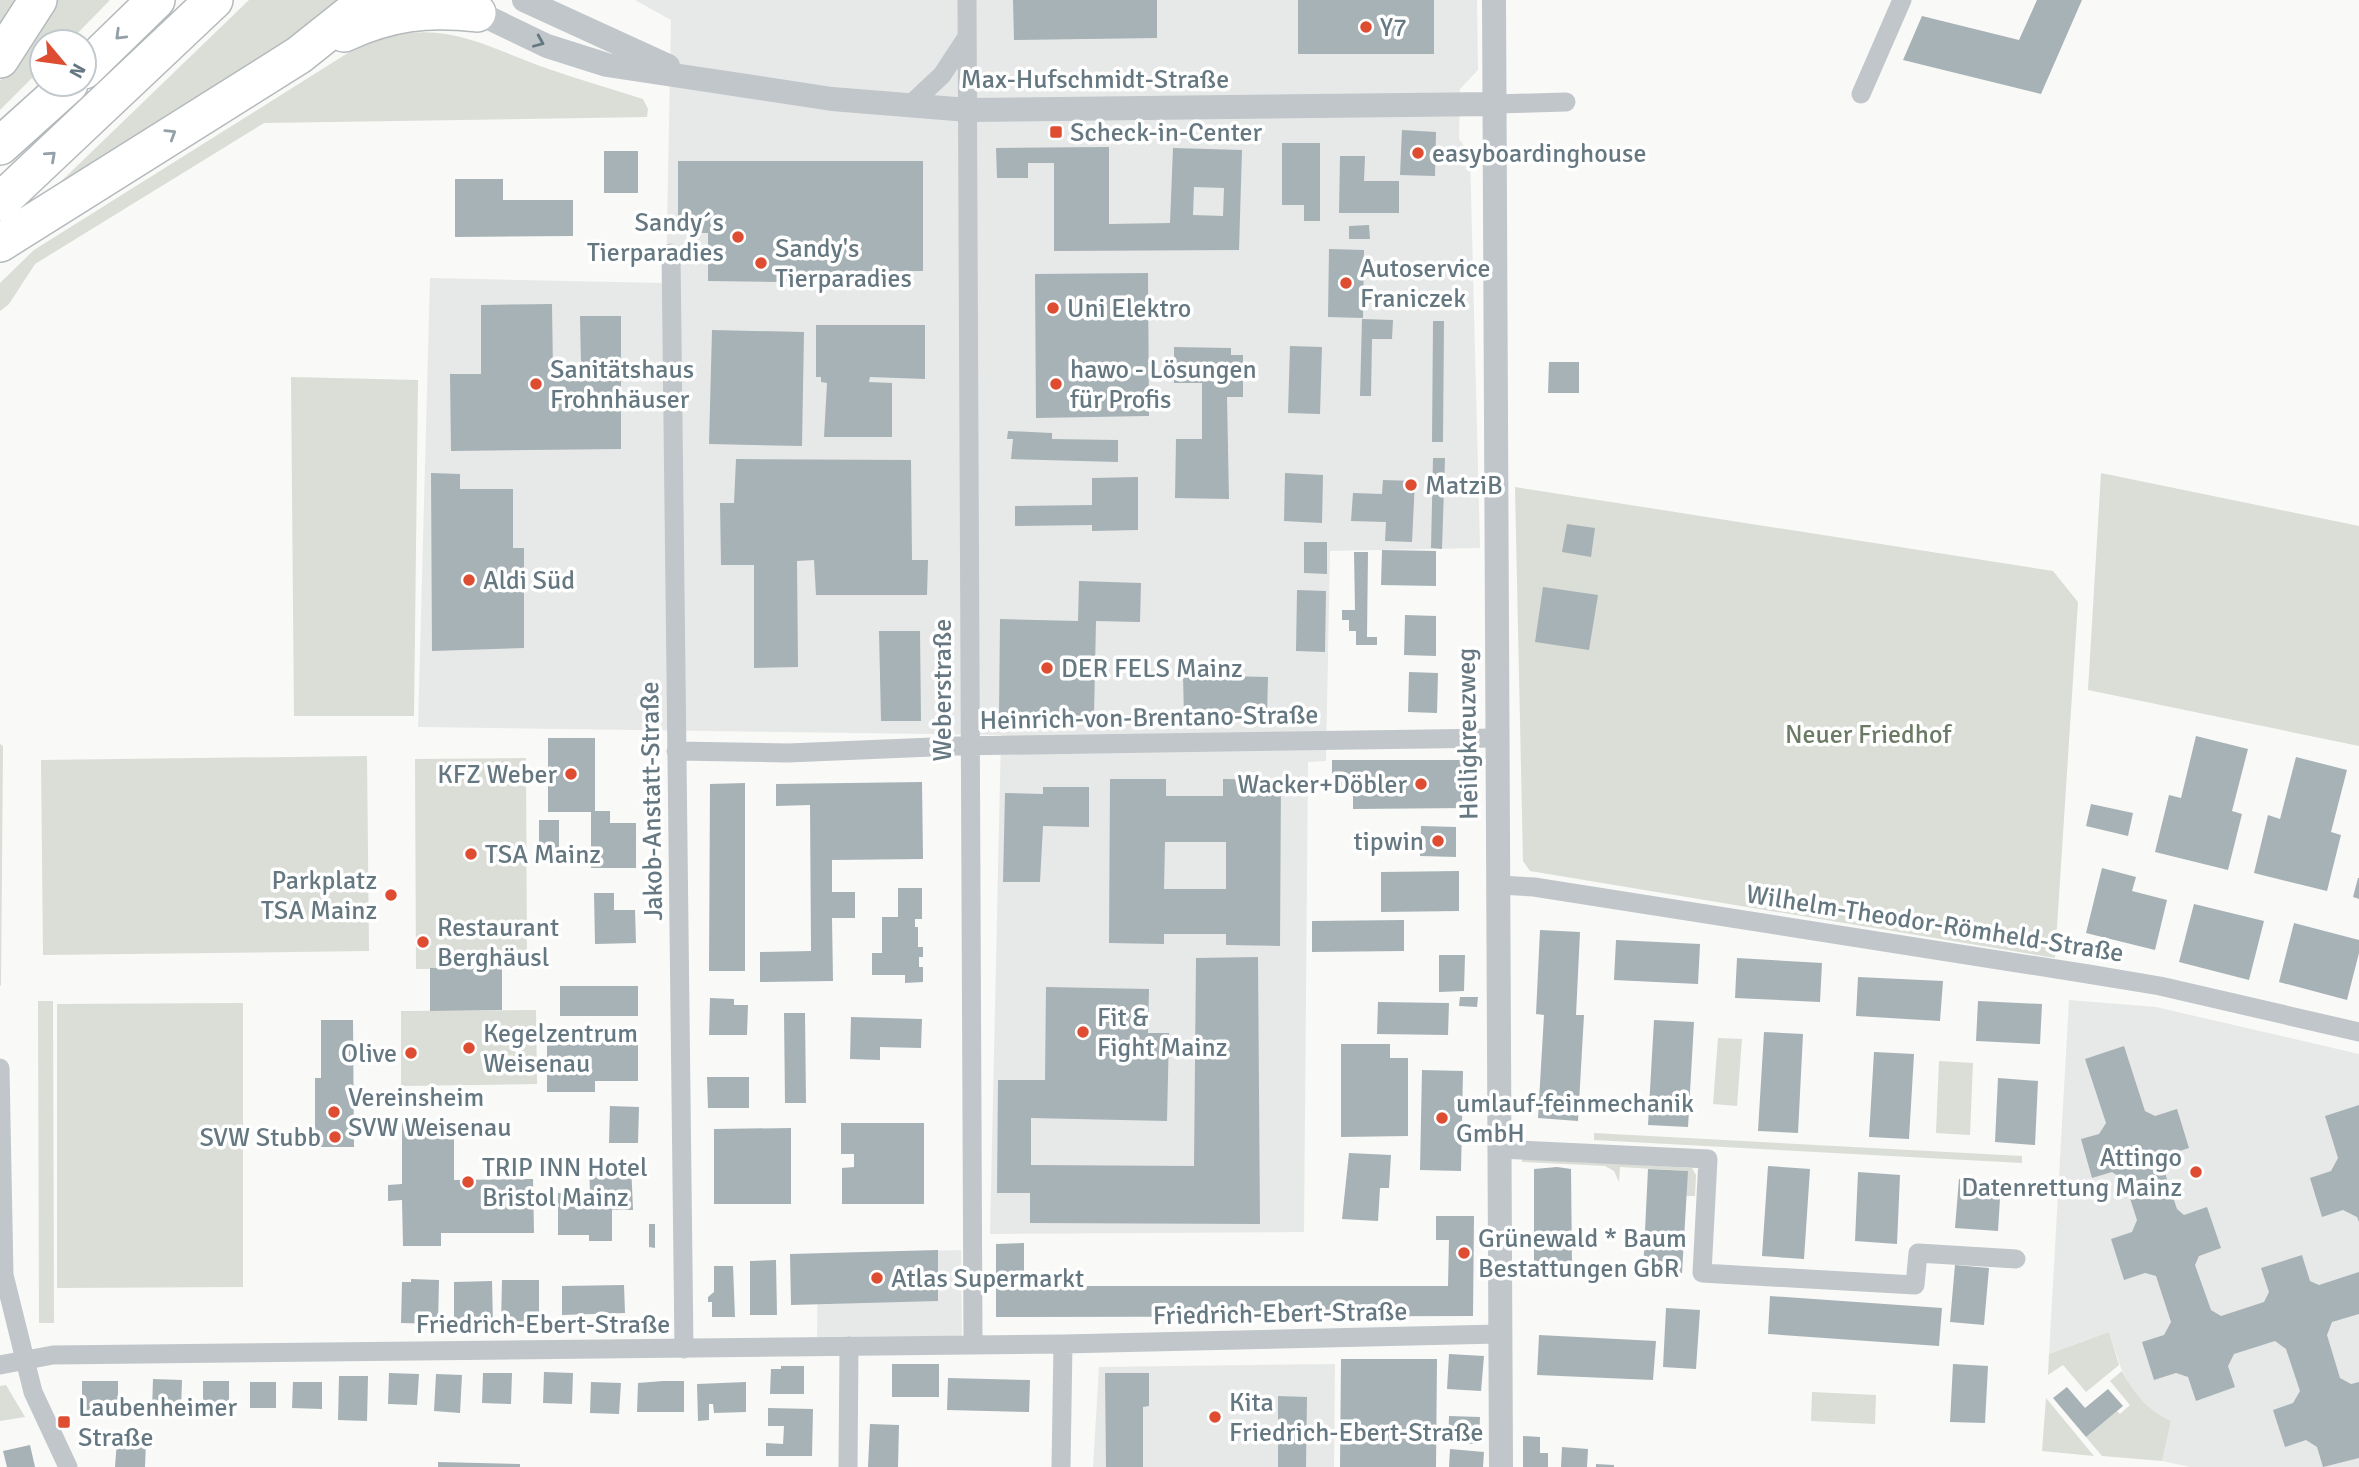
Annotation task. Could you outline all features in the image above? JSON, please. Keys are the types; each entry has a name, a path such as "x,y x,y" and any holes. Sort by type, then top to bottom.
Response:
{"highway":[{"path":"0,59 38,0"},
{"path":"98,56 156,0"},
{"path":"0,202 214,0"},
{"path":"0,243 299,55 368,0"},
{"path":"299,55 368,22 396,13 466,7"},
{"path":"0,146 53,98"}],"street":[{"name":"Max-Hufschmidt-Straße","path":"524,0 698,77"},
{"name":"Weberstraße","path":"967,0 968,746 973,1344"},
{"name":"Heiligkreuzweg","path":"1494,0 1501,1467"},
{"path":"1861,94 1902,0"},
{"name":"Max-Hufschmidt-Straße","path":"466,7 547,46 581,58 632,70 698,77 773,92 909,107 968,110 1495,103"},
{"path":"909,107 942,75 967,36"},
{"path":"1495,103 1566,102"},
{"name":"Jakob-Anstatt-Straße","path":"671,253 684,1349"},
{"name":"Heinrich-von-Brentano-Straße","path":"676,751 788,753 968,746 1496,738"},
{"name":"Wilhelm-Theodor-Römheld-Straße","path":"1499,885 1534,887 2160,986 2359,1032"},
{"path":"0,1068 4,1275 33,1392 68,1467"},
{"path":"1499,1149 1707,1159 1702,1273 1915,1285 1918,1254 2016,1259"},
{"name":"Friedrich-Ebert-Straße","path":"23,1359 53,1355 1063,1344 1499,1334"},
{"path":"1061,1467 1063,1344"},
{"path":"848,1467 849,1346"},
{"path":"0,1364 23,1359"}],"shaded area":[{"path":"635,0 1477,0 1478,70 1460,89 1459,139 1470,153 1480,548 1330,551 1326,761 1308,762 1304,1232 990,1234 1001,735 418,727 430,278 666,283 671,20"},
{"path":"2069,1000 2156,1007 2359,1054 2359,1467 2190,1467 2162,1461 2171,1421 2152,1412 2136,1397 2121,1368 2109,1332 2049,1354"},
{"path":"961,1250 962,1336 817,1337 818,1254"},
{"name":"Kita Friedrich-Ebert-Straße","path":"1335,1364 1334,1467 1093,1467 1099,1367"}],"green space":[{"path":"0,0 25,0 0,39"},
{"path":"52,0 110,0 83,28 34,28"},
{"path":"249,0 354,0 168,114 49,193"},
{"path":"394,24 396,35 416,32 453,35 643,99 648,109 647,117 264,123 35,264 9,304 0,311 0,283 34,250"},
{"path":"28,37 28,82 0,110 0,81"},
{"path":"291,377 418,380 414,716 294,716"},
{"path":"2101,473 2359,526 2359,746 2088,690"},
{"name":"Neuer Friedhof","path":"1515,487 2053,571 2078,602 2055,958 1530,871 1523,861"},
{"path":"0,744 3,746 1,986 0,985"},
{"path":"367,756 369,951 43,955 41,760"},
{"name":"TSA Mainz","path":"526,758 527,968 416,969 415,759"},
{"path":"38,1001 53,1001 54,1323 39,1323"},
{"path":"243,1003 243,1287 57,1288 57,1004"},
{"name":"Kegelzentrum Weisenau","path":"536,1010 537,1084 401,1086 401,1011"},
{"path":"1718,1038 1742,1039 1737,1106 1713,1104"},
{"path":"1939,1061 1973,1063 1970,1135 1936,1133"},
{"path":"1594,1133 2022,1156 2022,1163 1594,1140"},
{"path":"1522,1157 1692,1168 1696,1175 1695,1196 1686,1196 1687,1171 1620,1167 1619,1182 1614,1171 1605,1166 1522,1162"},
{"path":"2109,1332 2119,1365 2086,1392 2063,1365 2048,1375 2049,1354"},
{"path":"2122,1371 2142,1400 2171,1421 2162,1461 2102,1456 2086,1437 2117,1411 2120,1414 2130,1405 2110,1381"},
{"path":"6,1385 25,1417 0,1421 0,1386"},
{"path":"1812,1392 1876,1395 1875,1424 1811,1421"},
{"path":"2046,1398 2094,1456 2042,1451"}],"building":[{"path":"1013,0 1157,0 1157,38 1014,40"},
{"name":"Y7","path":"1298,0 1434,0 1434,54 1298,54"},
{"path":"2037,0 2082,0 2041,94 1903,60 1922,16 2019,40"},
{"name":"easyboardinghouse","path":"1402,130 1436,132 1435,176 1400,175"},
{"path":"1282,143 1320,143 1320,221 1304,221 1304,205 1282,205"},
{"path":"1109,147 1109,224 1170,223 1173,148 1242,150 1239,250 1054,251 1054,163 1028,163 1028,178 997,178 996,148","holes":["1194,187 1224,188 1223,216 1193,215"]},
{"path":"604,151 638,151 638,193 604,193"},
{"path":"1340,156 1365,156 1364,181 1399,181 1399,213 1339,213"},
{"path":"678,161 923,161 923,271 855,271 855,283 708,281 708,233 678,233"},
{"path":"455,179 503,179 503,200 573,200 573,236 455,237"},
{"path":"1369,225 1370,239 1349,239 1349,226"},
{"name":"Autoservice Franiczek","path":"1329,249 1364,250 1363,318 1328,317"},
{"path":"1148,273 1149,416 1036,418 1035,274"},
{"name":"Sanitätshaus Frohnhäuser","path":"552,304 553,372 593,372 593,364 581,364 580,316 621,316 621,363 602,364 602,372 621,372 621,449 451,451 450,374 481,374 481,305"},
{"path":"1362,319 1393,320 1392,339 1372,339 1371,396 1360,396"},
{"path":"1433,321 1444,321 1443,442 1432,442"},
{"path":"816,325 925,325 925,379 870,377 869,382 892,383 892,437 824,437 827,383 821,382 821,377 816,377"},
{"path":"712,330 804,332 802,446 709,444"},
{"path":"1290,346 1322,347 1320,414 1288,413"},
{"path":"1174,347 1231,348 1231,355 1243,355 1243,397 1227,397 1229,499 1175,498 1176,439 1202,439 1202,383 1174,383"},
{"path":"1549,362 1579,362 1579,393 1548,393"},
{"path":"1008,431 1052,433 1052,439 1118,440 1118,462 1011,459 1013,439 1007,439"},
{"path":"1433,458 1445,458 1442,549 1431,548"},
{"path":"736,459 911,460 912,560 928,560 927,595 816,595 814,560 797,561 798,667 754,668 754,565 721,565 720,503 734,503"},
{"path":"431,473 460,474 460,489 513,489 513,548 524,548 524,648 432,651"},
{"path":"1285,473 1323,475 1322,523 1284,521"},
{"path":"1138,477 1138,530 1092,531 1092,525 1015,526 1015,506 1092,505 1092,478"},
{"path":"1383,480 1415,481 1412,542 1385,541 1386,522 1351,521 1353,493 1382,494"},
{"path":"1567,524 1595,528 1591,557 1562,552"},
{"path":"1304,542 1327,542 1327,574 1304,573"},
{"path":"1382,550 1436,551 1436,586 1381,585"},
{"path":"1354,552 1368,552 1367,637 1377,637 1377,645 1356,645 1356,631 1349,631 1349,620 1342,620 1342,610 1355,610"},
{"name":"DER FELS Mainz","path":"1079,581 1141,583 1140,622 1096,621 1094,716 999,715 1000,619 1078,621"},
{"path":"1543,587 1598,595 1589,650 1535,642"},
{"path":"1297,590 1326,591 1325,652 1296,651"},
{"path":"1405,615 1436,616 1436,656 1404,655"},
{"path":"879,631 920,631 921,721 881,721"},
{"path":"1409,672 1438,673 1437,713 1408,712"},
{"path":"1183,675 1268,677 1267,717 1184,717"},
{"path":"2196,736 2248,749 2232,811 2242,814 2228,870 2155,852 2169,795 2181,798"},
{"name":"KFZ Weber","path":"548,738 595,738 595,811 610,811 610,823 636,823 636,868 591,868 591,812 548,812"},
{"path":"2296,757 2347,770 2331,832 2341,835 2327,891 2254,873 2268,815 2280,819"},
{"name":"Wacker+Döbler","path":"1332,760 1468,760 1469,808 1353,809 1353,792 1332,792"},
{"path":"1110,779 1166,779 1166,796 1223,796 1223,779 1281,780 1280,946 1226,945 1226,934 1164,934 1164,944 1109,943","holes":["1165,842 1226,842 1226,889 1164,889"]},
{"path":"922,782 923,859 832,860 832,892 855,892 855,918 832,918 833,981 760,982 760,952 811,951 810,805 776,806 776,784"},
{"path":"745,783 745,971 709,971 710,784"},
{"path":"1043,787 1089,787 1089,827 1043,826 1040,882 1003,882 1005,793 1043,794"},
{"path":"2091,804 2133,813 2128,836 2086,826"},
{"path":"539,820 559,820 559,861 539,861"},
{"name":"tipwin","path":"1421,826 1456,827 1456,857 1420,856"},
{"path":"2102,868 2136,877 2132,891 2167,900 2155,950 2086,933"},
{"path":"1459,871 1459,911 1381,912 1381,872"},
{"path":"2359,878 2359,899 2353,897"},
{"path":"898,888 922,888 922,919 915,919 915,927 918,927 918,947 923,947 919,967 923,967 923,982 905,983 905,975 872,975 872,953 882,953 882,917 898,917"},
{"path":"594,893 614,893 614,910 635,910 636,943 595,944"},
{"path":"2194,904 2264,921 2249,980 2179,962"},
{"path":"1404,920 1404,951 1312,952 1312,921"},
{"path":"2294,923 2359,940 2359,953 2347,1000 2279,982"},
{"path":"1540,930 1580,932 1576,1015 1584,1015 1578,1121 1538,1118 1544,1015 1536,1014"},
{"path":"1616,940 1700,944 1698,984 1614,980"},
{"path":"1439,955 1465,955 1464,991 1439,992"},
{"path":"1258,957 1260,1224 1030,1223 1030,1193 997,1193 998,1080 1045,1080 1046,987 1149,989 1148,1033 1169,1033 1167,1121 1031,1118 1031,1165 1194,1166 1196,958"},
{"path":"1737,958 1822,963 1820,1002 1735,998"},
{"path":"430,968 502,968 502,1010 430,1011"},
{"path":"1858,977 1943,981 1940,1021 1856,1016"},
{"path":"560,986 638,986 638,1016 560,1016"},
{"path":"1460,997 1478,997 1477,1007 1459,1006"},
{"path":"710,998 734,999 734,1005 748,1005 747,1035 709,1035"},
{"path":"1978,1001 2042,1004 2040,1044 1976,1041"},
{"path":"1378,1002 1449,1003 1448,1035 1377,1034"},
{"path":"784,1013 805,1013 806,1103 785,1103"},
{"path":"851,1017 922,1019 921,1048 880,1047 880,1060 850,1059"},
{"name":"Vereinsheim SVW Weisenau","path":"321,1020 353,1020 354,1147 315,1147 315,1078 321,1078"},
{"path":"1654,1020 1694,1022 1688,1127 1648,1125"},
{"path":"1764,1032 1803,1034 1798,1133 1758,1131"},
{"path":"547,1037 638,1037 638,1081 595,1081 595,1092 547,1092"},
{"path":"1341,1044 1390,1044 1390,1058 1408,1058 1408,1136 1341,1137"},
{"path":"2124,1046 2145,1111 2155,1116 2177,1109 2189,1148 2170,1154 2163,1167 2177,1209 2184,1215 2207,1207 2221,1248 2199,1256 2195,1265 2211,1310 2221,1316 2264,1302 2269,1292 2261,1268 2302,1255 2310,1281 2319,1285 2359,1272 2359,1314 2332,1322 2327,1335 2340,1378 2351,1384 2359,1382 2359,1458 2323,1467 2317,1447 2306,1440 2285,1447 2273,1410 2293,1403 2300,1391 2286,1349 2275,1341 2234,1354 2228,1366 2235,1387 2196,1401 2188,1377 2176,1373 2154,1380 2142,1342 2164,1335 2171,1322 2156,1276 2145,1273 2124,1280 2111,1239 2132,1232 2137,1220 2124,1180 2112,1172 2092,1178 2081,1139 2099,1134 2106,1123 2085,1059"},
{"path":"1874,1052 1914,1054 1909,1139 1869,1137"},
{"name":"umlauf-feinmechanik GmbH","path":"1422,1070 1463,1071 1461,1171 1420,1170"},
{"path":"707,1077 749,1077 749,1108 708,1108"},
{"path":"1998,1078 2038,1081 2035,1145 1995,1142"},
{"path":"2359,1105 2359,1222 2357,1217 2343,1210 2322,1217 2310,1178 2331,1171 2338,1158 2325,1116"},
{"path":"610,1106 639,1107 638,1143 609,1143"},
{"name":"TRIP INN Hotel Bristol Mainz","path":"402,1122 454,1122 454,1180 533,1179 534,1233 441,1233 441,1246 403,1246 402,1200 388,1201 388,1185 402,1184"},
{"path":"841,1123 924,1123 924,1204 842,1204 842,1168 854,1167 854,1154 841,1154"},
{"path":"791,1128 791,1204 714,1204 714,1129"},
{"path":"1349,1153 1391,1155 1389,1188 1380,1188 1378,1221 1342,1219"},
{"path":"589,1163 631,1163 633,1210 612,1210 612,1241 589,1241 589,1235 558,1235 558,1193 590,1193"},
{"path":"1768,1166 1810,1169 1804,1259 1762,1256"},
{"path":"1534,1169 1571,1169 1572,1267 1534,1267"},
{"path":"1648,1169 1688,1171 1682,1273 1643,1272"},
{"path":"1858,1172 1900,1175 1897,1244 1855,1241"},
{"path":"1959,1179 2001,1182 1998,1231 1955,1228"},
{"path":"1436,1216 1474,1216 1473,1316 996,1317 996,1244 1024,1243 1024,1286 1448,1286 1449,1240 1436,1240"},
{"path":"649,1224 655,1224 655,1248 649,1247"},
{"name":"Atlas Supermarkt","path":"938,1250 938,1301 791,1305 790,1254"},
{"path":"776,1260 777,1315 750,1315 750,1261"},
{"path":"1955,1265 1989,1268 1984,1325 1950,1322"},
{"path":"714,1266 733,1266 735,1317 712,1317 712,1302 708,1302 708,1297 714,1292"},
{"path":"411,1279 439,1280 438,1324 401,1323 402,1282 411,1282"},
{"path":"502,1280 539,1280 539,1324 501,1324"},
{"path":"492,1281 493,1324 454,1325 454,1282"},
{"path":"624,1285 625,1313 562,1315 562,1286"},
{"path":"1770,1296 1942,1308 1939,1346 1768,1334"},
{"path":"1666,1308 1700,1310 1696,1369 1663,1367"},
{"path":"1539,1335 1656,1341 1653,1380 1537,1375"},
{"path":"1449,1354 1484,1356 1481,1391 1447,1389"},
{"path":"1341,1359 1437,1359 1436,1467 1340,1467"},
{"path":"892,1364 939,1364 939,1397 892,1397"},
{"path":"1953,1364 1988,1366 1985,1423 1950,1422"},
{"path":"781,1366 804,1366 804,1394 770,1394 771,1369 781,1369"},
{"path":"544,1372 573,1373 572,1404 543,1403"},
{"path":"389,1373 419,1374 417,1405 388,1404"},
{"path":"483,1373 512,1373 511,1404 482,1403"},
{"path":"1105,1373 1149,1373 1149,1406 1143,1407 1143,1467 1106,1467"},
{"path":"436,1374 462,1375 460,1413 434,1411"},
{"path":"339,1376 368,1376 367,1421 338,1420"},
{"path":"948,1378 1030,1380 1029,1412 947,1410"},
{"path":"153,1379 182,1380 181,1411 152,1410"},
{"path":"82,1381 118,1381 118,1417 82,1417"},
{"path":"203,1381 229,1381 229,1407 203,1407"},
{"path":"684,1381 684,1412 637,1412 638,1383"},
{"path":"250,1382 276,1382 276,1408 250,1408"},
{"path":"293,1382 322,1382 322,1409 292,1408"},
{"path":"591,1382 621,1383 619,1414 590,1413"},
{"path":"746,1382 746,1412 714,1413 713,1404 709,1404 709,1420 698,1421 697,1384"},
{"path":"2067,1387 2085,1408 2108,1389 2123,1406 2086,1437 2053,1398"},
{"path":"1278,1396 1307,1397 1306,1467 1278,1467"},
{"path":"768,1408 813,1409 812,1456 766,1456 766,1443 783,1444 784,1426 768,1426"},
{"path":"1449,1416 1480,1417 1479,1444 1448,1443"},
{"path":"870,1424 899,1425 898,1467 868,1467"},
{"path":"1523,1436 1540,1437 1540,1453 1548,1453 1548,1467 1523,1467"},
{"path":"117,1440 146,1441 145,1467 115,1467"},
{"path":"30,1445 35,1467 7,1467 3,1451"},
{"path":"1562,1447 1588,1449 1587,1467 1561,1467"},
{"path":"1450,1449 1484,1452 1483,1467 1449,1467"},
{"path":"438,1462 520,1464 520,1467 438,1467"},
{"path":"1596,1464 1614,1465 1614,1467 1596,1467"}],"place":[{"name":"Y7","path":"1366,27"},
{"name":"Scheck-in-Center","path":"1056,132"},
{"name":"easyboardinghouse","path":"1418,153"},
{"name":"Sandy´s Tierparadies","path":"738,237"},
{"name":"Sandy's Tierparadies","path":"761,263"},
{"name":"Autoservice Franiczek","path":"1346,283"},
{"name":"Uni Elektro","path":"1053,308"},
{"name":"Sanitätshaus Frohnhäuser","path":"536,384"},
{"name":"hawo - Lösungen für Profis","path":"1056,384"},
{"name":"MatziB","path":"1411,485"},
{"name":"Aldi Süd","path":"469,580"},
{"name":"DER FELS Mainz","path":"1047,668"},
{"name":"KFZ Weber","path":"571,774"},
{"name":"Wacker+Döbler","path":"1421,784"},
{"name":"tipwin","path":"1438,841"},
{"name":"TSA Mainz","path":"471,854"},
{"name":"Parkplatz TSA Mainz","path":"391,895"},
{"name":"Restaurant Berghäusl","path":"423,942"},
{"name":"Fit & Fight Mainz","path":"1083,1032"},
{"name":"Kegelzentrum Weisenau","path":"469,1048"},
{"name":"Olive","path":"411,1053"},
{"name":"Vereinsheim SVW Weisenau","path":"334,1112"},
{"name":"umlauf-feinmechanik GmbH","path":"1442,1118"},
{"name":"SVW Stubb","path":"335,1137"},
{"name":"Attingo Datenrettung Mainz","path":"2196,1172"},
{"name":"TRIP INN Hotel Bristol Mainz","path":"468,1182"},
{"name":"Grünewald * Baum Bestattungen GbR","path":"1464,1253"},
{"name":"Atlas Supermarkt","path":"877,1278"},
{"name":"Kita Friedrich-Ebert-Straße","path":"1215,1417"},
{"name":"Laubenheimer Straße","path":"64,1422"}]}
